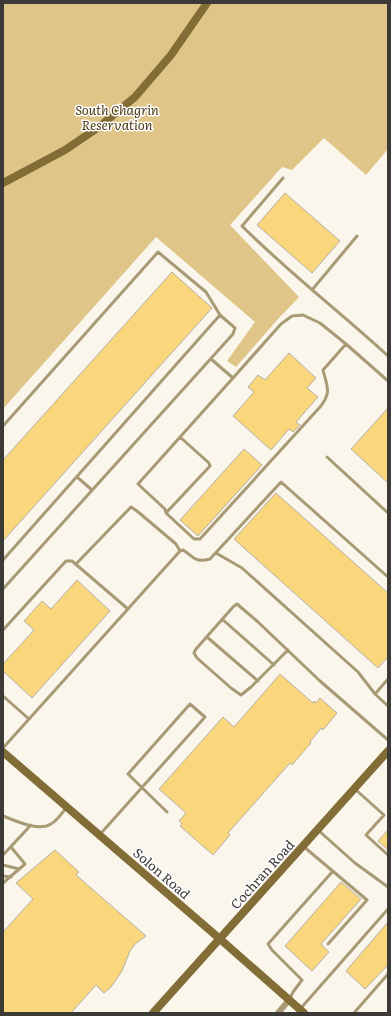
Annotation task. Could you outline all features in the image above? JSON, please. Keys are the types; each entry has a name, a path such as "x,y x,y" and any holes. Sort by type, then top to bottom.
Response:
{"street":[{"path":"3,183 65,150 100,127 135,97 172,55 206,3"},
{"name":"Cochran Road","path":"153,1013 388,751"},
{"name":"Solon Road","path":"3,752 302,1011"},
{"path":"278,1013 289,1000"}],"lane":[{"path":"283,178 242,226 312,290 388,356"},
{"path":"312,290 357,236"},
{"path":"3,426 158,252 206,292 220,316 235,328 233,334 211,359 3,589"},
{"path":"346,344 323,370 328,390 328,397 200,539 194,539 138,484 281,324 292,316 303,315 320,323 346,344 388,381"},
{"path":"3,560 220,316"},
{"path":"211,359 232,378"},
{"path":"166,513 210,466 209,463 180,437"},
{"path":"327,457 388,512"},
{"path":"77,477 92,490"},
{"path":"180,551 183,550 196,560 202,561 210,559 281,482 388,577"},
{"path":"76,564 131,507 138,511 176,544 180,551"},
{"path":"3,748 180,551"},
{"path":"216,553 242,568 358,672 375,694 388,706"},
{"path":"3,630 66,561 72,561 76,564 128,609"},
{"path":"288,650 258,681 241,695 231,688 194,653 207,636 237,604 388,740"},
{"path":"222,619 274,665"},
{"path":"207,636 258,681"},
{"path":"375,694 388,680"},
{"path":"3,696 29,719"},
{"path":"99,835 141,788 205,717 190,704 128,774 141,788 167,812"},
{"path":"354,788 384,815"},
{"path":"3,816 31,825 46,826 50,825 66,807"},
{"path":"388,811 366,836 388,855"},
{"path":"3,855 31,825"},
{"path":"318,829 355,863 388,887"},
{"path":"3,883 25,864 11,846"},
{"path":"303,846 367,900 328,944"},
{"path":"3,865 19,870"},
{"path":"289,1000 302,980 272,950 268,944 333,871"},
{"path":"3,876 11,876"},
{"path":"302,1011 388,909"},
{"path":"354,1013 388,974"}],"green space":[{"name":"South Chagrin Reservation","path":"3,3 388,3 388,149 366,175 324,138 292,170 282,167 230,225 299,297 236,367 227,361 255,322 156,237 3,409"}],"building":[{"path":"285,193 340,241 312,273 257,225"},
{"path":"172,272 212,308 3,541 3,460"},
{"path":"289,353 316,378 307,388 318,397 296,422 300,425 293,432 289,429 271,450 233,416 254,392 248,387 258,375 265,380"},
{"path":"388,408 388,483 351,449"},
{"path":"244,449 262,465 198,536 180,520"},
{"path":"276,493 388,593 388,657 378,668 234,539"},
{"path":"77,580 110,611 32,698 3,671 3,664 34,630 24,621 42,601 51,609"},
{"path":"280,674 313,703 314,701 316,703 320,698 337,713 323,730 321,728 310,742 311,743 292,765 290,763 228,833 230,835 213,855 180,826 182,824 179,821 186,813 159,789 223,717 234,727"},
{"path":"388,830 388,850 378,841"},
{"path":"55,850 79,872 76,875 146,936 135,944 130,951 122,971 111,987 104,993 96,985 71,1013 3,1013 3,932 33,899 16,883"},
{"path":"341,882 361,899 321,944 329,952 312,971 285,946"},
{"path":"388,922 388,965 365,989 346,971"}]}
